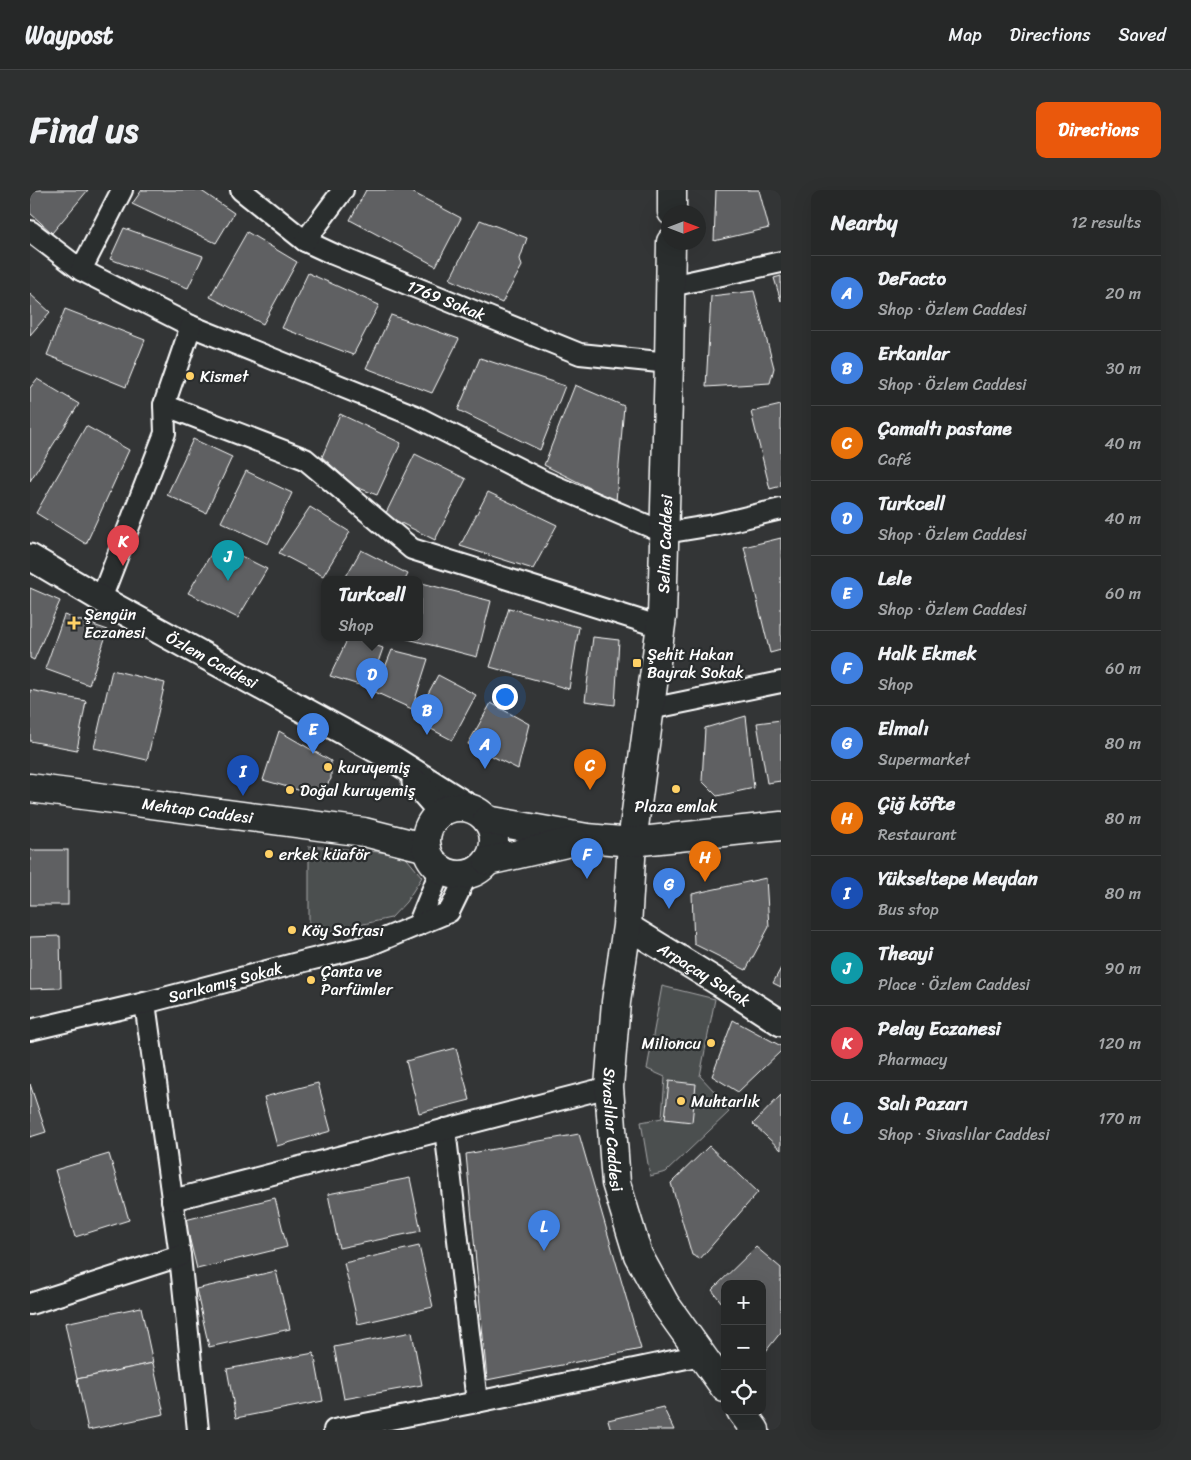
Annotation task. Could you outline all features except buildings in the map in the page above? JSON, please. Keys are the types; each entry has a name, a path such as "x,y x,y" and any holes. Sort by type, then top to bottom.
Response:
{"main road":[{"path":"672,190 672,205"},
{"name":"Selim Caddesi","path":"632,842 661,627 665,533 671,250"},
{"name":"Mehtap Caddesi","path":"30,788 364,832 450,848"},
{"path":"451,809 471,809 483,817 492,829 493,851 450,848 451,809"},
{"path":"483,817 587,838 632,842 781,826"},
{"path":"450,848 587,838"},
{"name":"Sivaslılar Caddesi","path":"632,842 627,926 616,1002 609,1087 616,1183 638,1255 665,1304 721,1382"},
{"path":"744,1415 755,1430"}],"street":[{"path":"81,270 122,190"},
{"name":"1769 Sokak","path":"241,190 306,241 333,254 580,354 669,363"},
{"path":"306,241 343,190"},
{"path":"30,231 81,270 191,326 415,416 543,481 665,533 714,525 781,509"},
{"path":"670,286 781,262"},
{"path":"101,599 166,434 164,406 191,326"},
{"path":"164,406 305,459 412,550 661,627"},
{"name":"Özlem Caddesi","path":"30,557 101,599 395,760 483,817"},
{"path":"650,709 781,682"},
{"path":"395,760 450,848"},
{"name":"Sarıkamış Sokak","path":"30,1030 145,1003 367,946 418,925 450,848"},
{"name":"Arpaçay Sokak","path":"627,926 781,1023"},
{"path":"145,1003 180,1256 198,1430"},
{"path":"172,1200 609,1087"},
{"path":"445,1129 477,1402"},
{"path":"30,1304 180,1256"},
{"path":"334,1430 701,1355"}],"shaded area":[{"path":"309,846 403,854 422,877 406,902 391,918 309,936"},
{"path":"662,986 715,999 700,1076 715,1092 729,1112 666,1172 650,1176 641,1122 662,1118 665,1077 647,1069"}],"place":[{"name":"Kismet","path":"190,376"},
{"name":"Pelay Eczanesi","path":"123,566"},
{"name":"Theayi","path":"228,581"},
{"name":"Şengün Eczanesi","path":"74,623"},
{"name":"Şehit Hakan Bayrak Sokak","path":"637,663"},
{"name":"Turkcell","path":"372,699"},
{"name":"Erkanlar","path":"427,735"},
{"name":"Lele","path":"313,754"},
{"name":"kuruyemiş","path":"328,767"},
{"name":"DeFacto","path":"485,769"},
{"name":"Plaza emlak","path":"676,789"},
{"name":"Doğal kuruyemiş","path":"290,790"},
{"name":"Çamaltı pastane","path":"590,790"},
{"name":"Yükseltepe Meydan","path":"243,796"},
{"name":"erkek küaför","path":"269,854"},
{"name":"Halk Ekmek","path":"587,879"},
{"name":"Çiğ köfte","path":"705,882"},
{"name":"Elmalı","path":"669,909"},
{"name":"Köy Sofrası","path":"292,930"},
{"name":"Çanta ve Parfümler","path":"311,980"},
{"name":"Milioncu","path":"711,1043"},
{"name":"Muhtarlık","path":"681,1101"},
{"name":"Salı Pazarı","path":"544,1251"}]}
